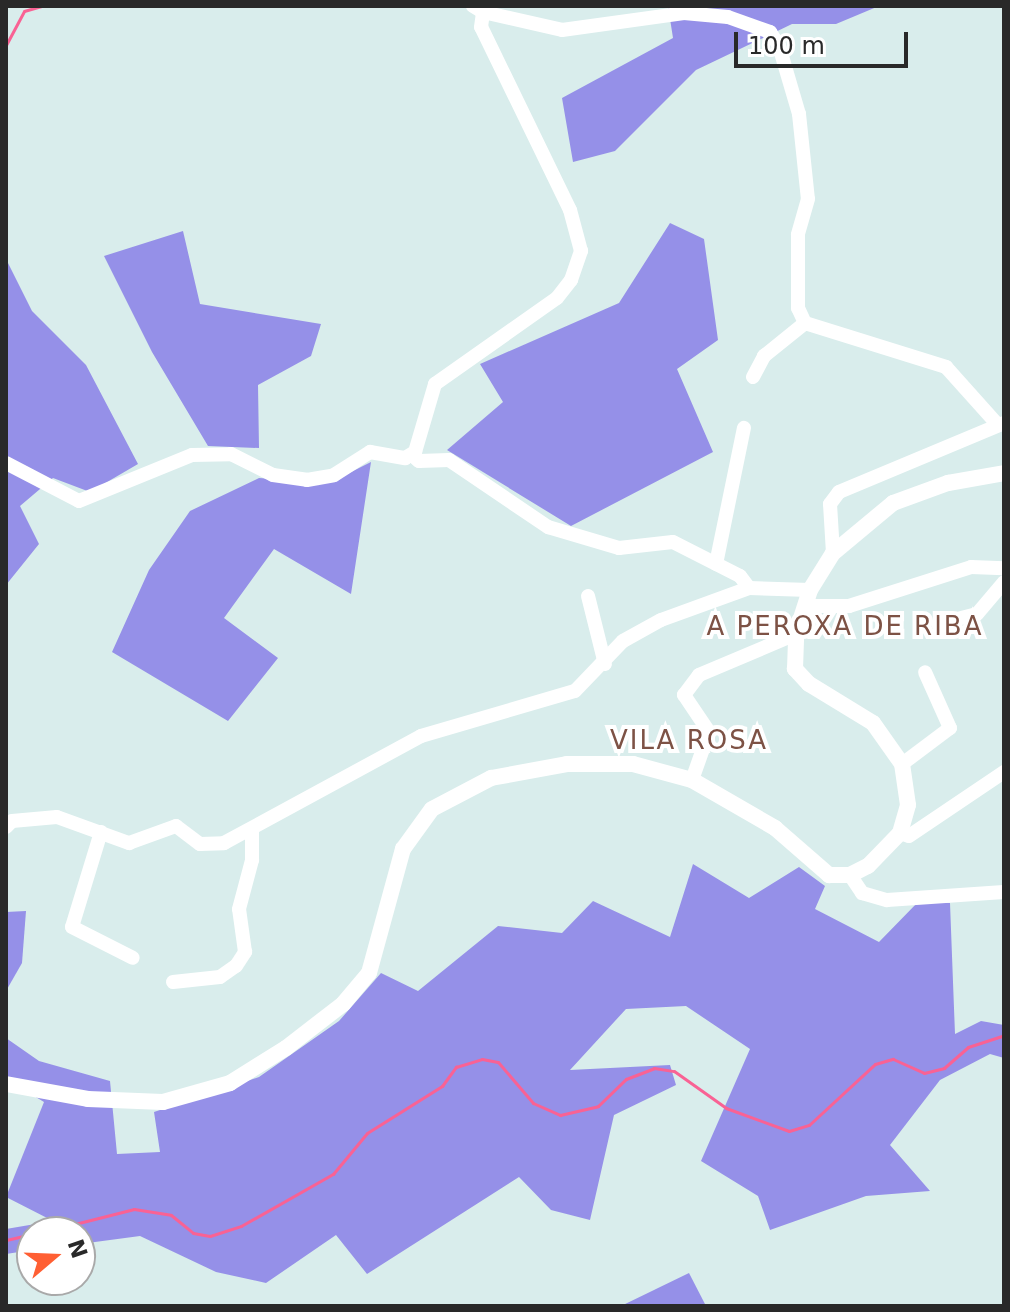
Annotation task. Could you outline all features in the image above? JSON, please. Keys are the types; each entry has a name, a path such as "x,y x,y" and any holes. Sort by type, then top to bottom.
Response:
{"street":[{"path":"412,455 435,384 557,298 579,263 579,234 570,210 481,27 478,9 562,30 684,13 728,17 770,32 779,46 799,114 808,199 798,235 798,308 805,323 946,367 1001,424 839,492 830,504 833,553"},
{"path":"753,377 764,356 805,323"},
{"path":"716,564 744,428"},
{"path":"6,463 79,501 192,455 231,454 273,475 307,480 334,475 370,452 412,455 419,461 449,460 548,527 619,548 673,542 740,576 749,588"},
{"path":"6,1084 88,1099 163,1102 230,1083 343,1004 369,973 403,849 432,809 491,778 567,764 633,764 692,780 775,828 829,875 850,875 868,866 900,833 908,805 902,764 873,723 809,684 795,669 796,634 809,598 833,553 893,503 948,483 1004,473"},
{"path":"6,827 12,821 57,817 129,843 176,826 200,844 224,843 252,831 333,781 421,736 558,699 605,664 623,641 661,620 749,588 849,606 971,567 1004,568"},
{"path":"938,624 977,614 1004,582"},
{"path":"588,596 605,664"},
{"path":"692,780 709,732 684,695 699,675 796,634"},
{"path":"902,764 950,728 925,672"},
{"path":"900,833 909,836 1004,772"},
{"path":"173,982 220,977 236,966 245,952 239,909 252,860 252,831"},
{"path":"101,832 72,927 133,958"},
{"path":"850,875 862,893 887,900 1004,892"}],"shaded area":[{"path":"668,6 879,6 836,24 792,24 696,70 615,151 573,162 562,98 673,38"},
{"path":"670,223 704,239 718,340 677,369 713,452 571,526 447,450 503,402 480,364 619,303"},
{"path":"183,231 200,304 321,324 311,356 258,385 259,448 208,446 152,352 104,256"},
{"path":"6,259 32,311 86,365 138,464 90,492 53,478 20,506 39,544 6,585"},
{"path":"371,462 351,594 274,549 224,618 278,658 228,721 112,652 149,570 190,511 259,478 329,483"},
{"path":"693,864 749,898 799,867 825,886 815,909 879,942 918,902 950,903 955,1034 981,1021 1004,1025 1004,1058 990,1054 940,1080 890,1145 930,1191 866,1196 770,1230 758,1196 701,1161 750,1049 686,1006 626,1009 570,1070 670,1065 676,1085 614,1115 590,1220 551,1210 519,1177 367,1274 336,1235 266,1283 216,1272 140,1236 96,1242 96,1216 43,1216 6,1197 44,1102 6,1079 6,1038 39,1061 110,1081 117,1154 160,1152 154,1112 259,1077 339,1021 381,973 418,991 498,926 562,933 593,901 670,937"},
{"path":"26,911 22,963 6,991 6,912"},
{"path":"16,1227 16,1252 6,1254 6,1229"},
{"path":"689,1273 706,1306 621,1306"}],"waterway":[{"path":"6,45 24,11 42,6"},
{"path":"96,1219 134,1209 171,1215 193,1233 210,1236 241,1226 333,1174 367,1133 442,1086 456,1067 482,1059 498,1062 533,1103 560,1115 598,1106 626,1079 654,1068 674,1071 726,1108 789,1131 809,1125 875,1064 893,1059 924,1073 944,1068 968,1047 1004,1035"},
{"path":"6,1240 16,1238"}],"district":[{"name":"A PEROXA DE RIBA","path":"845,627"},
{"name":"VILA ROSA","path":"689,741"}]}
